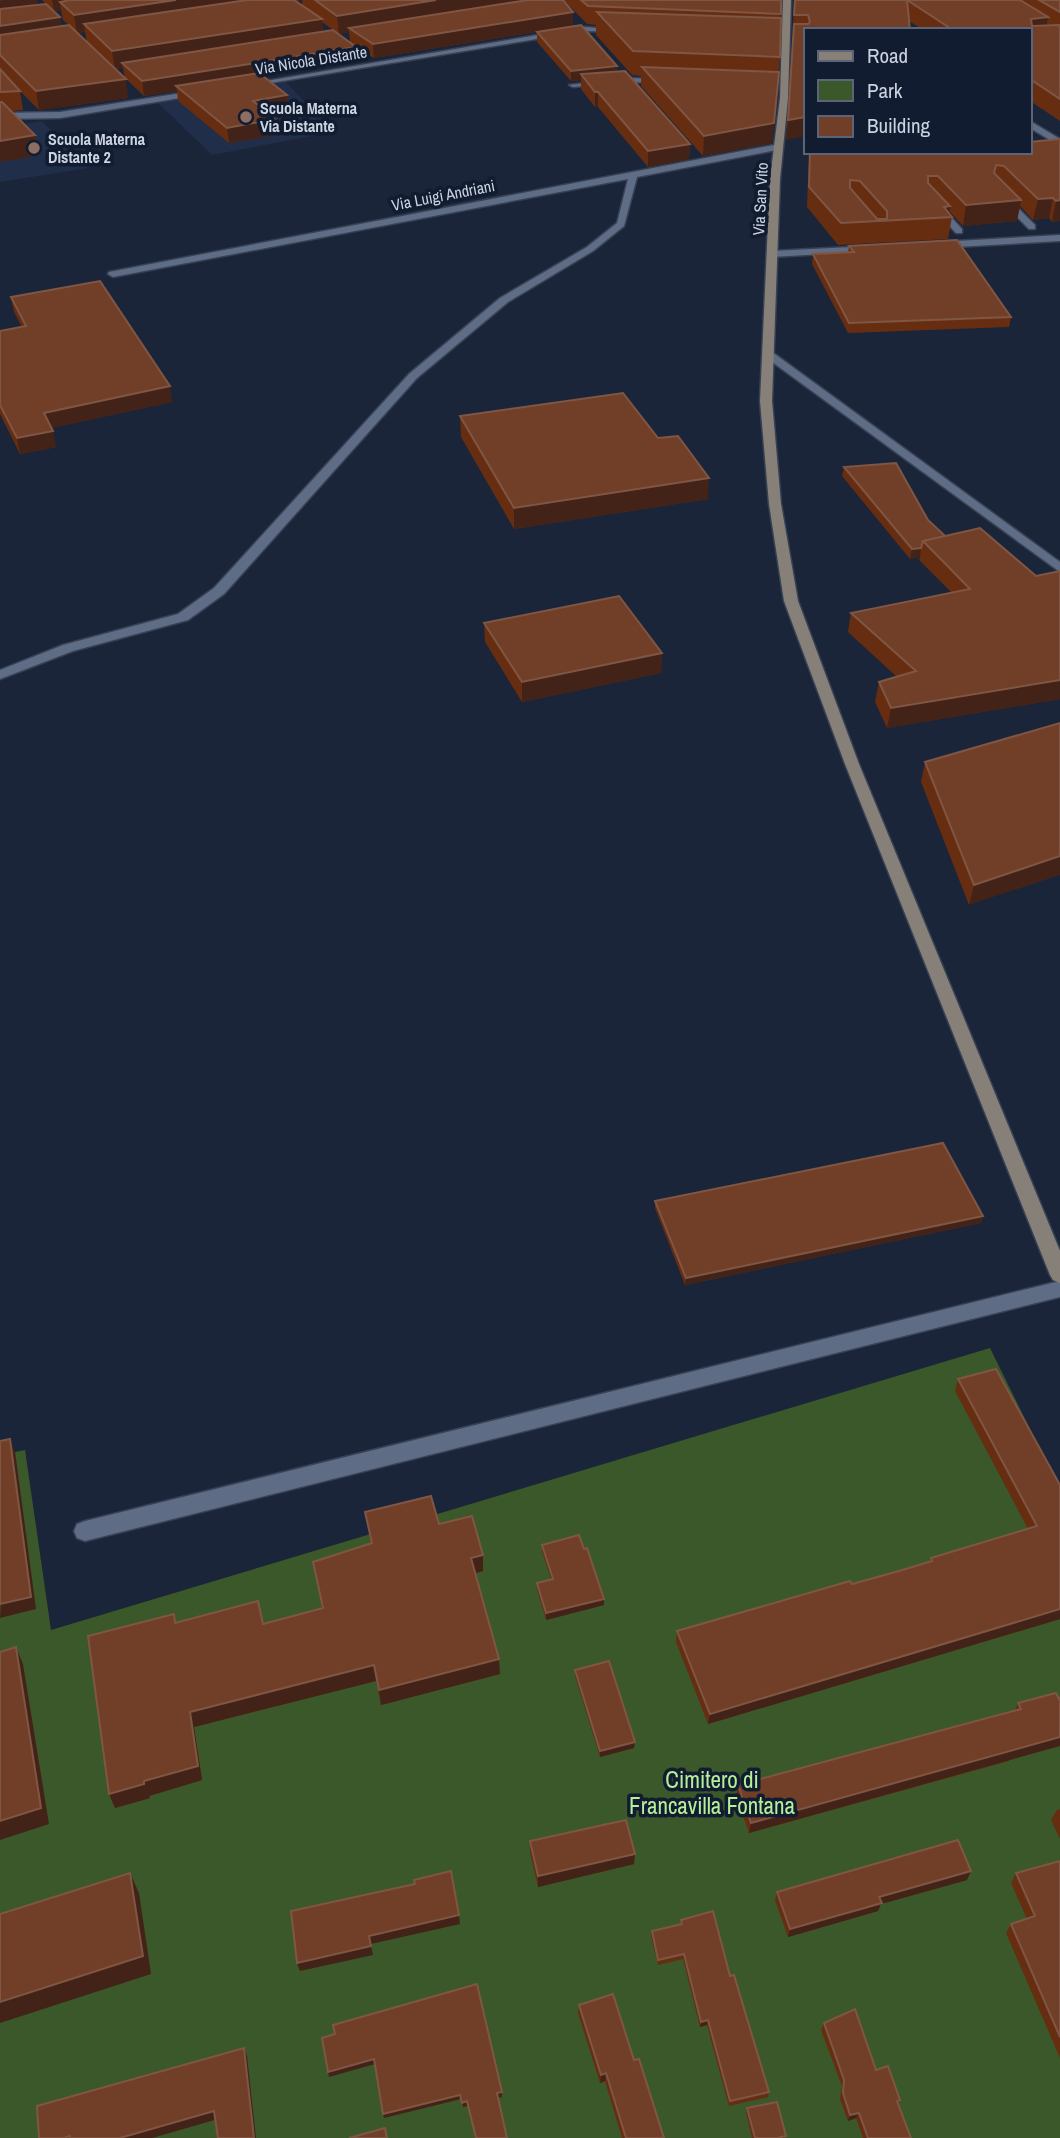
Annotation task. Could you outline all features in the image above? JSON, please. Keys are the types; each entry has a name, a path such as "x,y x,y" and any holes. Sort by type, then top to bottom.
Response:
{"street":[{"name":"Via San Vito","path":"787,0 766,401 775,503 791,601 852,764 1060,1275"},
{"path":"577,20 593,39"},
{"name":"Via Nicola Distante","path":"236,86 584,29 624,30"},
{"path":"771,36 795,37"},
{"path":"362,58 371,64"},
{"path":"618,70 639,94"},
{"path":"573,85 627,80 679,82"},
{"path":"771,85 784,86"},
{"path":"0,116 60,115 209,91"},
{"path":"132,93 141,102"},
{"path":"27,106 36,116"},
{"path":"1032,125 1060,143"},
{"name":"Via Luigi Andriani","path":"113,274 779,147"},
{"path":"1048,152 1060,150"},
{"path":"691,153 700,162"},
{"path":"0,675 68,648 183,617 219,591 413,376 504,300 590,249 621,224 633,175"},
{"path":"995,190 1032,227"},
{"path":"930,200 960,231"},
{"path":"922,246 1060,238"},
{"path":"772,254 881,248"},
{"path":"768,354 1060,568"},
{"path":"85,1531 1060,1289"}],"shaded area":[{"name":"Scuola Materna Via Distante","path":"286,82 333,132 212,155 158,103"},
{"name":"Scuola Materna Distante 2","path":"42,121 88,168 0,182 0,128"}],"green space":[{"name":"Cimitero di Francavilla Fontana","path":"990,1348 1060,1490 1060,2138 0,2138 0,1455 25,1450 51,1630"}],"building":[{"path":"176,0 74,15 60,2"},
{"path":"247,0 294,0 322,19 112,51 84,24"},
{"path":"315,0 436,0 337,16"},
{"path":"528,0 563,0 573,12 373,44 349,28"},
{"path":"581,0 781,0 781,14 588,6"},
{"path":"795,0 907,0 910,28 804,28 804,117 788,120 794,24 810,22 808,15 794,15"},
{"path":"907,0 1020,0 1048,17 1031,19 1032,26 1060,25 1060,99 1032,80 1032,28 950,28"},
{"path":"1039,0 1060,0 1060,12"},
{"path":"46,4 60,17 0,26 0,9"},
{"path":"597,12 781,18 780,57 633,51"},
{"path":"69,25 126,79 36,91 0,55 0,35"},
{"path":"581,25 617,66 571,71 537,32"},
{"path":"333,30 356,47 142,81 122,63"},
{"path":"642,67 779,72 774,123 704,136"},
{"path":"0,69 20,91 0,92"},
{"path":"625,71 690,144 648,151 581,74"},
{"path":"259,73 287,95 253,101 275,119 227,128 176,86"},
{"path":"2,102 35,135 0,141"},
{"path":"1060,139 1060,200 1056,201 1053,198 1038,199 1004,166 996,165 994,173 1021,200 966,205 938,176 928,176 928,183 950,206 944,207 952,217 841,223 809,187 810,154 1032,154 1032,142","holes":["850,180 860,181 887,211 887,219 877,219 850,188"]},
{"path":"957,240 1011,317 849,323 813,254 854,252 849,246"},
{"path":"100,281 170,386 44,413 53,431 17,438 0,405 0,331 26,326 11,297"},
{"path":"623,393 658,438 678,436 709,478 514,508 460,416"},
{"path":"896,463 928,520 945,536 923,541 921,548 912,549 844,467"},
{"path":"980,528 1036,576 1060,571 1060,680 891,708 879,682 916,671 851,613 970,589 923,541"},
{"path":"619,596 662,653 522,682 484,623"},
{"path":"1060,723 1060,856 974,885 925,762"},
{"path":"943,1143 983,1216 686,1278 655,1201"},
{"path":"996,1369 1060,1485 1060,1609 710,1714 677,1631 850,1581 852,1584 899,1571 932,1561 931,1558 1037,1526 958,1379"},
{"path":"10,1439 31,1597 0,1604 0,1441"},
{"path":"431,1496 439,1524 472,1516 483,1555 471,1558 499,1659 379,1690 374,1665 190,1712 198,1766 109,1794 88,1636 174,1614 175,1623 258,1601 263,1624 323,1608 313,1562 372,1543 365,1512"},
{"path":"579,1535 584,1549 587,1548 604,1599 546,1613 537,1583 553,1579 542,1545"},
{"path":"16,1647 41,1808 0,1821 0,1652"},
{"path":"609,1661 635,1742 600,1751 575,1670"},
{"path":"1056,1693 1060,1698 1060,1737 751,1823 738,1785 1021,1709 1018,1703"},
{"path":"626,1820 635,1854 538,1876 530,1841"},
{"path":"958,1840 971,1871 879,1897 882,1903 790,1929 777,1892"},
{"path":"1060,1861 1060,2037 1011,1924 1035,1916 1016,1873"},
{"path":"451,1871 459,1915 369,1936 371,1946 297,1963 291,1911 415,1884 414,1880"},
{"path":"130,1873 143,1956 0,2002 0,1914"},
{"path":"713,1911 730,1976 734,1975 769,2092 730,2101 708,2020 701,2022 684,1954 658,1960 652,1931 682,1924 681,1920"},
{"path":"477,1984 502,2092 497,2093 507,2138 476,2138 467,2101 462,2103 460,2095 383,2114 374,2059 328,2072 322,2038 335,2034 333,2025"},
{"path":"613,1994 634,2060 639,2059 664,2138 626,2138 606,2073 601,2075 579,2005"},
{"path":"855,2009 876,2070 888,2066 911,2138 868,2138 859,2113 850,2115 843,2093 844,2080 824,2023"},
{"path":"244,2048 254,2138 218,2138 214,2111 120,2138 39,2138 37,2106"},
{"path":"777,2102 786,2136 755,2138 747,2108"},
{"path":"385,2128 387,2138 349,2138"}],"place":[{"name":"Scuola Materna Via Distante","path":"246,117"},
{"name":"Scuola Materna Distante 2","path":"34,148"}]}
